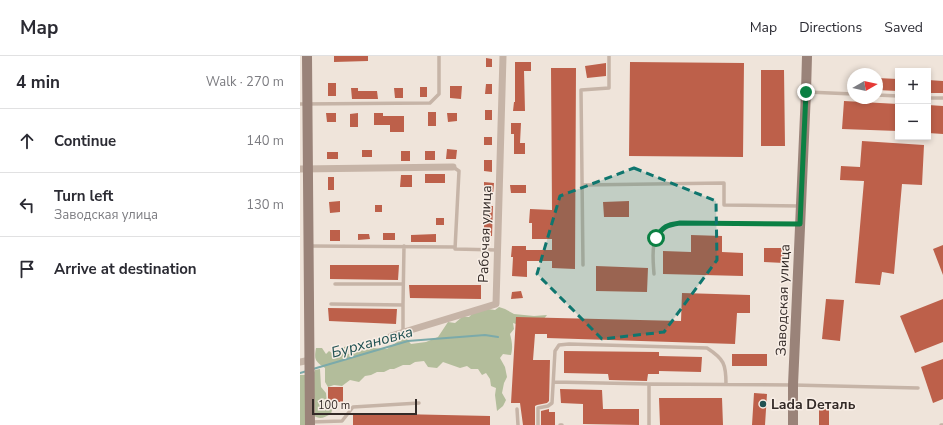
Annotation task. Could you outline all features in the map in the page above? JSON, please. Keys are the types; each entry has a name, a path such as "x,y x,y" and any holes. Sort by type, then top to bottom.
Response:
{"street":[{"path":"308,56 304,104 304,169 309,246 307,365 310,423"},
{"name":"Рабочая улица","path":"391,336 496,304 503,56"},
{"name":"Заводская улица","path":"793,425 793,385 807,56"},
{"path":"304,169 453,167"}],"lane":[{"path":"304,104 430,103 440,94 439,56"},
{"path":"583,265 582,90 609,88 609,56"},
{"path":"806,92 847,94"},
{"path":"883,95 895,96"},
{"path":"931,98 943,98"},
{"path":"453,167 459,171 455,247"},
{"path":"582,185 724,183 724,205 801,206"},
{"path":"654,274 653,252 656,238 660,230 669,224 800,224"},
{"path":"309,246 455,247 455,249 497,250"},
{"path":"403,333 404,246"},
{"path":"335,284 403,284"},
{"path":"331,304 403,305"},
{"path":"538,425 538,408 548,406 552,403 555,351 559,344 707,348 722,360 726,371 726,384"},
{"path":"554,382 918,388"},
{"path":"649,384 649,425"},
{"path":"310,423 342,421 353,407 419,403"},
{"path":"517,409 518,425"}],"highlighted area":[{"path":"634,168 716,201 717,260 664,332 602,339 537,274 560,196"}],"green space":[{"path":"499,307 514,314 534,316 547,315 539,325 522,326 513,323 514,329 510,334 512,344 511,355 503,354 500,358 505,367 507,377 502,393 506,400 503,406 497,411 495,395 496,388 491,386 490,379 486,373 482,375 478,369 471,369 467,366 460,368 443,362 437,368 428,367 424,361 415,362 410,365 403,365 384,372 377,372 365,376 359,382 350,380 342,386 334,385 328,387 325,382 325,368 317,362 315,358 316,348 322,348 326,354 329,351 335,355 341,348 350,345 348,354 372,348 387,349 406,338 411,344 426,342 438,337 448,322 455,323 462,317 469,317 474,312 488,309 495,310"},
{"path":"320,369 321,387 326,393 327,404 332,410 331,414 320,418 312,415 313,375 315,370"},
{"path":"300,375 306,375 307,425 300,425"}],"building":[{"path":"334,56 368,56 368,61 334,62"},
{"path":"486,58 492,59 492,67 486,67"},
{"path":"515,62 531,62 531,71 524,71 525,111 513,111 515,102"},
{"path":"630,62 744,63 743,157 629,156"},
{"path":"606,63 606,76 587,78 585,66"},
{"path":"551,68 576,68 575,269 552,268 552,261 527,261 527,277 512,276 512,246 526,246 526,250 552,250 552,239 532,239 532,223 529,223 530,209 552,210"},
{"path":"761,70 784,70 785,146 761,146"},
{"path":"883,78 895,79 895,91 883,90"},
{"path":"931,80 943,81 943,93 931,93"},
{"path":"328,83 336,83 336,96 328,96"},
{"path":"486,84 492,84 492,94 485,94"},
{"path":"450,86 462,86 461,99 450,98"},
{"path":"420,87 427,87 427,97 420,97"},
{"path":"351,88 358,88 358,91 377,91 378,99 352,99"},
{"path":"394,88 403,88 403,98 395,98"},
{"path":"844,101 847,101 847,104 895,104 895,131 842,129"},
{"path":"931,105 943,106 943,134 931,133"},
{"path":"485,110 492,110 492,120 485,120"},
{"path":"428,112 436,112 436,126 428,126"},
{"path":"326,113 336,113 336,122 327,122"},
{"path":"358,113 358,127 350,127 350,114"},
{"path":"374,113 383,113 383,116 404,116 404,132 390,132 390,125 374,125"},
{"path":"447,113 457,113 457,121 448,122"},
{"path":"511,123 521,123 520,143 525,143 525,154 514,154 514,134 511,134"},
{"path":"484,137 492,137 492,145 484,145"},
{"path":"862,141 924,145 922,185 902,184 894,274 882,272 880,285 855,283 864,181 840,180 841,166 860,167"},
{"path":"447,149 457,150 456,159 446,159"},
{"path":"362,150 372,150 372,157 362,157"},
{"path":"401,151 410,151 410,161 401,161"},
{"path":"425,151 435,151 435,160 425,160"},
{"path":"327,152 338,152 338,159 327,159"},
{"path":"484,160 492,160 492,172 484,171"},
{"path":"425,174 445,174 445,183 425,183"},
{"path":"401,175 412,175 412,187 400,187"},
{"path":"328,177 334,177 334,190 328,190"},
{"path":"484,182 494,183 493,195 484,195"},
{"path":"510,185 526,185 526,193 511,193"},
{"path":"340,201 340,212 330,213 329,202"},
{"path":"629,201 629,217 604,217 603,202"},
{"path":"375,205 382,205 382,212 375,212"},
{"path":"484,206 493,206 492,236 484,236"},
{"path":"436,218 444,218 444,225 436,225"},
{"path":"330,230 340,230 340,241 330,241"},
{"path":"383,233 395,233 395,240 383,240"},
{"path":"358,234 369,234 370,239 358,240"},
{"path":"436,234 436,242 411,242 411,235"},
{"path":"691,235 722,236 722,252 743,253 743,276 663,274 663,251 691,252"},
{"path":"943,245 943,275 933,249"},
{"path":"764,248 784,248 784,263 764,262"},
{"path":"330,265 399,265 398,280 330,279"},
{"path":"596,266 648,268 647,292 596,291"},
{"path":"409,285 481,285 481,299 410,298"},
{"path":"521,291 523,298 511,299 512,292"},
{"path":"682,293 750,295 750,313 737,313 735,344 547,338 547,334 535,334 533,360 550,360 549,401 547,403 535,406 535,425 523,425 520,403 511,403 516,317 681,321"},
{"path":"826,299 844,300 840,341 822,339"},
{"path":"943,299 943,342 915,353 900,316"},
{"path":"328,308 397,309 396,324 329,321"},
{"path":"564,351 659,352 659,356 702,357 701,372 659,371 659,374 648,374 647,381 609,380 608,374 564,373"},
{"path":"732,354 767,354 767,366 732,366"},
{"path":"943,359 943,399 933,403 921,367"},
{"path":"328,387 343,387 343,402 328,402"},
{"path":"560,389 602,390 603,409 639,409 639,425 583,424 583,404 561,403"},
{"path":"754,393 767,394 765,425 752,425"},
{"path":"659,398 722,398 723,425 660,425"},
{"path":"549,409 549,412 555,412 555,425 541,425 541,411"},
{"path":"819,409 829,409 829,425 819,425"},
{"path":"353,413 490,416 490,425 353,425"}],"waterway":[{"name":"Бурхановка","path":"313,369 408,341 485,335 498,337"},
{"name":"Бурхановка","path":"300,373 307,371"}],"place":[{"name":"Lada Dеталь","path":"763,404"}],"route":[{"path":"656,238 660,230 669,224 800,224 806,92"}]}
